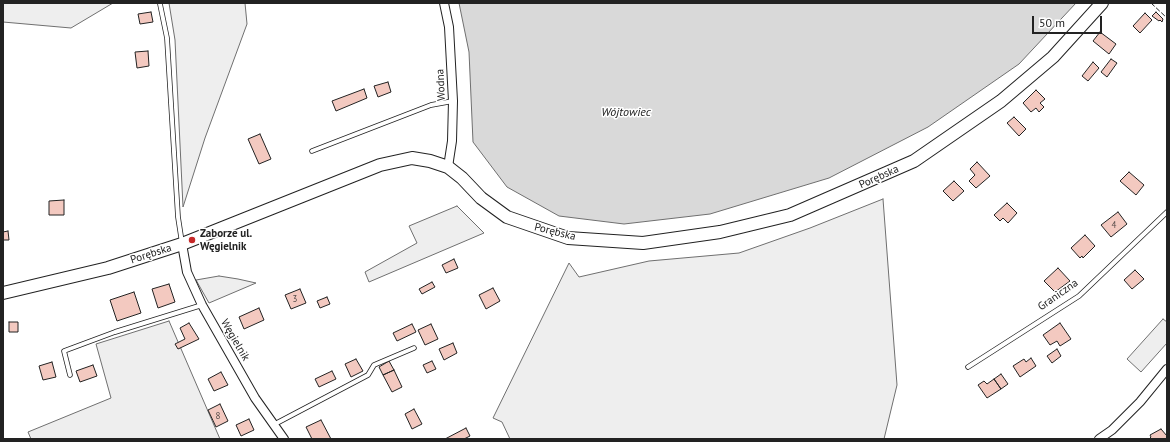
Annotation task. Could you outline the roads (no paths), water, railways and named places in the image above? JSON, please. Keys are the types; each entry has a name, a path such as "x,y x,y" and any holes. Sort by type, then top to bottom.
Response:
{"street":[{"name":"Wodna","path":"444,3 449,27 453,101 452,141 448,167"},
{"name":"Porębska","path":"3,293 108,268 182,244 380,165 412,158 430,161 448,167 462,178 481,198 507,217 568,238 643,243 720,232 790,215 914,161 1001,100 1053,57 1102,3"},
{"name":"Węgielnik","path":"182,244 187,272 202,305 255,398 275,424 284,439"},
{"path":"1099,439 1112,430 1140,402 1167,369"}],"lane":[{"path":"160,4 167,38 178,216 182,244"},
{"path":"312,150 431,105 453,101"},
{"name":"Graniczna","path":"968,367 1079,296 1167,212"},
{"path":"70,375 64,351 115,332 202,305"},
{"path":"275,424 368,375 374,365 414,348"}],"water":[{"name":"Wójtowiec","path":"459,3 1076,3 1019,64 928,127 829,178 710,214 624,224 559,216 507,187 473,142 469,52"}],"place":[{"name":"Zaborze ul. Węgielnik","path":"192,240"}]}
